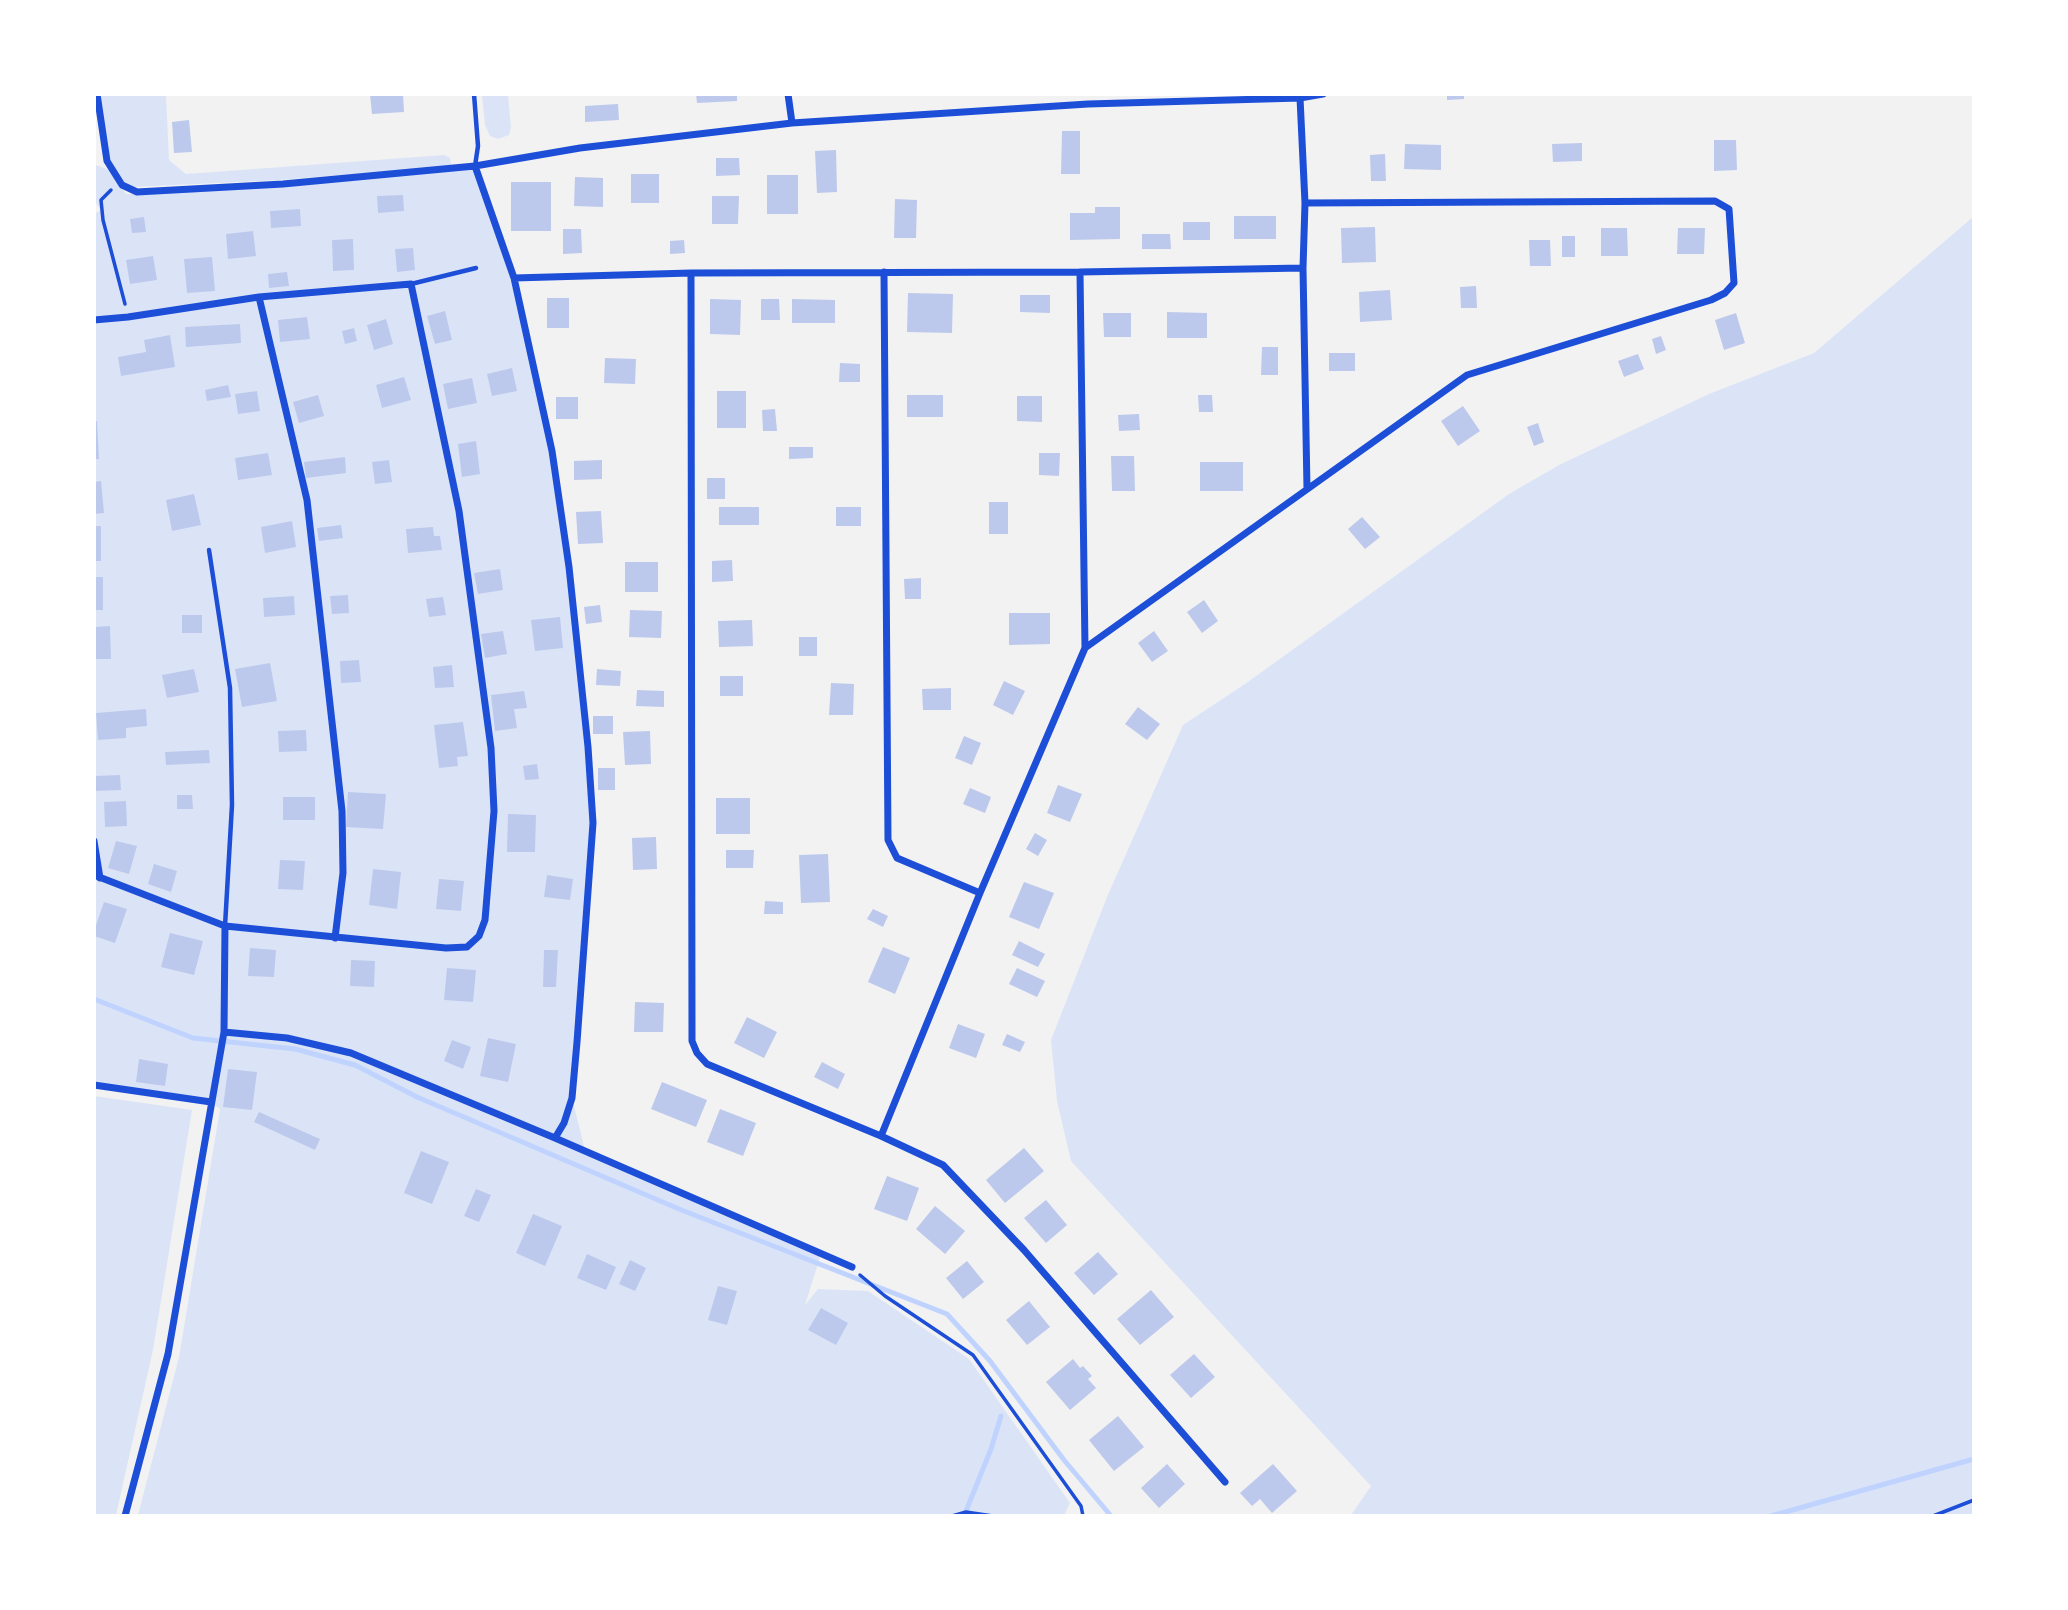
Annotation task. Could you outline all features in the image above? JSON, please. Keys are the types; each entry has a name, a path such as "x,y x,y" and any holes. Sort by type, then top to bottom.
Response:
{"street":[{"path":"97,94 107,161 122,185 137,192 283,184 475,166 580,148 792,122 1088,104 1300,98 1323,94"},
{"path":"788,94 792,122"},
{"path":"1300,98 1305,203 1303,268 1307,489"},
{"path":"475,166 514,278 554,464 588,747 593,823 572,1098 564,1123 555,1138"},
{"path":"1085,648 1466,374 1711,300 1725,293 1734,284 1729,209 1715,201 1305,203"},
{"path":"514,278 691,272 1080,272 1303,268"},
{"path":"691,272 692,1041 697,1053 708,1064 881,1136 943,1165 1024,1250 1225,1482"},
{"path":"884,272 888,840 897,858 980,893"},
{"path":"881,1136 980,893 1085,648 1080,272"},
{"path":"94,320 259,297 411,284 459,511 491,748 494,811 485,920 479,936 467,947 446,948 225,926 97,877 94,841"},
{"path":"259,297 307,500 342,811 343,873 335,938"},
{"path":"125,1516 168,1354 224,1031 225,926"},
{"path":"224,1031 287,1038 351,1053 852,1267"},
{"path":"94,1085 211,1102"}],"lane":[{"path":"474,94 478,146 475,166"},
{"path":"1087,94 1088,104"},
{"path":"411,284 476,268"},
{"path":"209,550 230,688 232,805 225,926"}],"path":[{"path":"122,185 111,189 101,200 103,220 128,317"},
{"path":"861,1275 886,1296 973,1356 1082,1506 1083,1516"},
{"path":"1933,1516 1973,1500"},
{"path":"952,1516 966,1512 993,1516"}],"shaded area":[{"path":"99,95 166,95 169,160 186,174 444,155 450,158 451,164 444,167 280,180 134,187 123,182 109,157"},
{"path":"482,95 508,95 511,127 509,135 498,139 490,136 485,125"},
{"path":"96,165 109,170 126,194 283,184 475,166 510,277 552,451 569,567 593,823 572,1098 586,1154 821,1254 805,1305 818,1289 868,1291 969,1359 1070,1503 1065,1513 1067,1515 138,1515 179,1357 220,1109 211,1102 95,1085 94,214 101,210 95,202"},
{"path":"1973,217 1973,1515 1351,1515 1371,1486 1071,1161 1057,1101 1051,1040 1107,897 1183,725 1245,684 1509,494 1559,465 1709,394 1814,353"},
{"path":"94,1096 192,1110 153,1350 116,1515 95,1515"}],"building":[{"path":"370,94 403,94 404,112 372,114"},
{"path":"696,94 737,94 737,101 697,103"},
{"path":"1447,94 1464,94 1464,99 1447,100"},
{"path":"618,104 619,120 585,122 585,106"},
{"path":"189,120 192,152 174,153 172,122"},
{"path":"1062,131 1080,131 1080,174 1061,174"},
{"path":"1714,140 1736,140 1737,170 1714,171"},
{"path":"1582,143 1582,161 1553,162 1552,144"},
{"path":"1405,144 1441,145 1441,170 1404,169"},
{"path":"836,150 837,192 817,193 815,151"},
{"path":"1385,154 1386,181 1371,181 1370,155"},
{"path":"716,158 739,158 740,175 716,176"},
{"path":"631,174 659,174 659,203 631,203"},
{"path":"767,175 798,175 798,214 767,214"},
{"path":"575,177 603,178 603,207 574,206"},
{"path":"511,182 551,182 551,231 511,231"},
{"path":"403,195 404,211 378,213 377,196"},
{"path":"712,196 739,196 738,224 712,224"},
{"path":"895,199 917,200 916,238 894,238"},
{"path":"1095,207 1120,207 1120,239 1070,240 1070,213 1095,213"},
{"path":"300,209 301,226 271,228 270,211"},
{"path":"1234,216 1276,216 1276,239 1234,239"},
{"path":"144,217 146,232 132,233 130,219"},
{"path":"1183,222 1210,222 1210,240 1183,240"},
{"path":"1375,227 1376,262 1342,263 1341,228"},
{"path":"1601,228 1627,228 1628,256 1601,256"},
{"path":"1678,228 1705,228 1704,254 1677,254"},
{"path":"563,229 581,229 582,253 563,254"},
{"path":"253,231 256,256 228,259 226,234"},
{"path":"1142,234 1170,234 1171,249 1142,249"},
{"path":"1562,236 1575,236 1575,257 1562,257"},
{"path":"353,239 354,270 333,271 332,240"},
{"path":"684,240 685,253 670,254 670,241"},
{"path":"1529,240 1550,240 1551,266 1530,266"},
{"path":"413,248 415,270 397,272 395,249"},
{"path":"153,256 157,280 130,284 126,260"},
{"path":"212,257 215,291 187,293 184,259"},
{"path":"287,272 289,286 269,288 268,274"},
{"path":"1476,286 1477,308 1461,308 1460,287"},
{"path":"1390,290 1392,320 1360,322 1359,292"},
{"path":"908,293 953,294 952,333 907,332"},
{"path":"1020,295 1050,295 1050,313 1020,312"},
{"path":"547,298 569,298 569,328 547,328"},
{"path":"710,299 741,300 740,335 710,334"},
{"path":"761,299 779,299 780,320 761,320"},
{"path":"792,299 835,300 835,323 792,323"},
{"path":"445,311 452,340 435,344 427,316"},
{"path":"1167,312 1207,313 1207,338 1167,338"},
{"path":"1103,313 1131,313 1131,337 1104,337"},
{"path":"1736,313 1745,343 1724,350 1715,320"},
{"path":"307,317 310,339 280,342 278,320"},
{"path":"386,319 393,344 374,350 367,325"},
{"path":"240,324 241,343 186,347 185,327"},
{"path":"354,328 357,341 345,344 342,331"},
{"path":"170,335 175,367 121,376 118,357 146,352 144,340"},
{"path":"1661,336 1666,350 1656,354 1652,339"},
{"path":"1262,347 1278,347 1278,375 1261,375"},
{"path":"1329,353 1355,353 1355,371 1329,371"},
{"path":"1638,354 1644,369 1624,377 1618,361"},
{"path":"605,358 636,359 635,384 604,383"},
{"path":"840,363 860,364 860,382 839,382"},
{"path":"512,368 517,391 492,396 487,374"},
{"path":"404,377 411,400 382,408 376,385"},
{"path":"472,378 477,403 448,409 443,384"},
{"path":"228,385 231,397 207,401 205,390"},
{"path":"257,391 260,411 238,414 235,394"},
{"path":"717,391 746,391 746,428 717,428"},
{"path":"318,395 324,416 299,423 293,402"},
{"path":"907,395 943,395 943,417 907,417"},
{"path":"1198,395 1212,395 1213,412 1199,412"},
{"path":"1017,396 1042,396 1042,422 1017,421"},
{"path":"556,397 578,397 578,419 556,419"},
{"path":"1463,406 1480,431 1458,446 1441,421"},
{"path":"775,409 777,431 763,431 762,410"},
{"path":"1139,414 1140,430 1119,431 1118,415"},
{"path":"94,421 97,421 99,459 94,459"},
{"path":"1538,423 1544,442 1534,446 1527,427"},
{"path":"476,441 480,474 462,477 458,444"},
{"path":"789,447 813,447 813,458 789,459"},
{"path":"268,453 272,475 238,480 235,458"},
{"path":"1039,453 1060,453 1059,476 1039,475"},
{"path":"1111,456 1134,456 1135,491 1112,491"},
{"path":"345,457 346,473 306,478 304,462"},
{"path":"389,460 392,482 375,484 372,462"},
{"path":"602,460 602,479 574,480 574,461"},
{"path":"1200,462 1243,462 1243,491 1200,491"},
{"path":"707,478 725,478 725,499 707,499"},
{"path":"101,481 104,513 94,514 94,482"},
{"path":"194,494 201,525 172,531 166,500"},
{"path":"989,502 1008,502 1008,534 989,534"},
{"path":"719,507 759,507 759,525 719,525"},
{"path":"836,507 861,507 861,526 836,526"},
{"path":"601,511 603,543 578,544 576,512"},
{"path":"1362,517 1380,537 1365,549 1348,529"},
{"path":"292,521 296,547 265,553 261,527"},
{"path":"341,525 343,538 319,541 317,528"},
{"path":"94,526 101,526 101,561 94,561"},
{"path":"433,527 434,536 440,536 442,550 408,553 406,529"},
{"path":"732,560 733,581 712,582 712,561"},
{"path":"625,562 658,562 658,592 625,592"},
{"path":"500,569 503,590 478,594 474,573"},
{"path":"94,577 103,577 103,610 94,610"},
{"path":"921,578 921,599 905,599 904,579"},
{"path":"348,595 349,613 332,614 330,596"},
{"path":"294,596 295,615 264,617 263,598"},
{"path":"443,597 446,615 429,617 426,599"},
{"path":"1204,600 1218,621 1202,633 1187,612"},
{"path":"600,605 602,622 586,624 584,607"},
{"path":"630,610 662,611 661,638 629,637"},
{"path":"1009,613 1050,613 1050,644 1009,645"},
{"path":"182,615 202,615 202,633 182,633"},
{"path":"560,617 563,648 535,651 531,620"},
{"path":"752,620 753,646 719,647 718,621"},
{"path":"110,626 111,659 94,659 94,627"},
{"path":"503,631 507,654 485,658 481,634"},
{"path":"1154,631 1168,651 1152,662 1138,643"},
{"path":"799,637 817,637 817,656 799,656"},
{"path":"359,660 361,682 341,683 340,661"},
{"path":"270,663 277,701 242,707 235,669"},
{"path":"452,665 454,687 435,688 433,667"},
{"path":"194,669 199,692 167,698 162,675"},
{"path":"597,669 621,671 620,686 596,685"},
{"path":"720,676 743,676 743,696 720,696"},
{"path":"1004,681 1025,691 1013,715 993,705"},
{"path":"831,683 854,684 853,715 829,715"},
{"path":"951,688 951,710 923,710 922,689"},
{"path":"637,690 664,691 664,707 636,706"},
{"path":"524,691 527,708 514,709 517,728 495,731 491,695"},
{"path":"1138,707 1160,724 1147,740 1125,724"},
{"path":"146,709 147,726 126,728 126,738 98,740 96,713"},
{"path":"593,716 613,716 613,734 593,734"},
{"path":"463,722 468,756 457,757 458,766 439,768 434,725"},
{"path":"306,730 307,751 279,752 278,731"},
{"path":"650,731 651,764 625,765 623,732"},
{"path":"964,736 981,743 972,765 955,758"},
{"path":"209,750 210,763 166,765 165,752"},
{"path":"537,764 539,779 525,780 523,766"},
{"path":"598,768 615,768 615,790 598,790"},
{"path":"120,775 121,790 94,791 94,776"},
{"path":"1058,785 1082,794 1070,822 1047,813"},
{"path":"970,788 991,797 985,813 963,804"},
{"path":"348,792 386,794 383,829 346,827"},
{"path":"177,795 192,795 193,809 177,809"},
{"path":"283,797 315,797 315,820 283,820"},
{"path":"716,798 750,798 750,834 716,834"},
{"path":"126,801 127,826 105,827 104,802"},
{"path":"508,814 536,815 535,852 507,852"},
{"path":"1035,833 1047,840 1038,856 1026,849"},
{"path":"656,837 657,869 633,870 632,838"},
{"path":"116,841 137,846 129,874 108,868"},
{"path":"726,850 754,850 753,868 726,868"},
{"path":"828,854 830,902 801,903 799,855"},
{"path":"280,860 305,861 303,890 278,889"},
{"path":"154,864 177,871 171,892 148,884"},
{"path":"373,869 401,872 397,909 369,905"},
{"path":"547,875 573,879 570,900 544,897"},
{"path":"439,879 464,881 461,911 436,909"},
{"path":"1024,882 1054,893 1039,929 1009,917"},
{"path":"765,901 783,902 783,914 764,914"},
{"path":"104,902 127,909 115,943 94,936"},
{"path":"873,909 888,916 883,927 867,919"},
{"path":"170,933 203,941 194,975 161,967"},
{"path":"1019,941 1045,954 1038,967 1012,955"},
{"path":"883,947 910,958 895,994 868,982"},
{"path":"250,948 276,950 274,977 248,976"},
{"path":"544,950 558,950 556,987 543,987"},
{"path":"351,960 375,961 374,987 350,986"},
{"path":"447,968 476,970 473,1002 444,1000"},
{"path":"1017,968 1045,981 1037,997 1009,984"},
{"path":"635,1002 664,1003 663,1032 634,1032"},
{"path":"747,1017 777,1032 764,1058 734,1043"},
{"path":"958,1024 985,1034 976,1058 949,1048"},
{"path":"1007,1034 1025,1042 1020,1052 1002,1045"},
{"path":"488,1038 516,1044 508,1082 480,1076"},
{"path":"452,1040 471,1047 463,1069 444,1061"},
{"path":"139,1059 168,1064 165,1086 136,1082"},
{"path":"822,1062 845,1074 838,1089 814,1077"},
{"path":"228,1069 257,1072 252,1110 223,1107"},
{"path":"662,1082 707,1100 696,1127 651,1109"},
{"path":"720,1109 756,1123 743,1156 707,1142"},
{"path":"259,1112 320,1139 315,1150 254,1122"},
{"path":"1024,1148 1044,1171 1005,1203 986,1180"},
{"path":"421,1151 449,1162 432,1204 404,1193"},
{"path":"887,1176 919,1188 907,1221 874,1209"},
{"path":"476,1189 491,1195 479,1222 464,1216"},
{"path":"1046,1200 1067,1225 1046,1243 1024,1218"},
{"path":"935,1206 965,1231 945,1254 916,1229"},
{"path":"533,1214 562,1226 545,1266 516,1253"},
{"path":"1098,1252 1118,1274 1094,1295 1074,1273"},
{"path":"587,1254 616,1267 606,1290 577,1278"},
{"path":"630,1260 646,1268 635,1291 619,1284"},
{"path":"967,1261 984,1282 963,1299 946,1278"},
{"path":"718,1286 737,1291 727,1325 708,1320"},
{"path":"1151,1290 1174,1317 1140,1345 1117,1319"},
{"path":"1029,1301 1050,1327 1027,1345 1006,1320"},
{"path":"821,1308 848,1323 836,1345 808,1330"},
{"path":"1194,1354 1215,1377 1191,1398 1170,1375"},
{"path":"1073,1359 1092,1376 1088,1379 1096,1388 1070,1410 1046,1382"},
{"path":"1118,1416 1144,1447 1114,1471 1089,1440"},
{"path":"1167,1464 1185,1484 1159,1508 1141,1488"},
{"path":"1273,1464 1297,1491 1272,1513 1260,1499 1252,1506 1240,1493"}],"waterway":[{"path":"94,999 193,1038 295,1049 355,1065 417,1097 679,1209 947,1314 990,1361 1064,1460 1111,1516"},
{"path":"964,1516 1001,1416"},
{"path":"1771,1516 1974,1459"}]}
